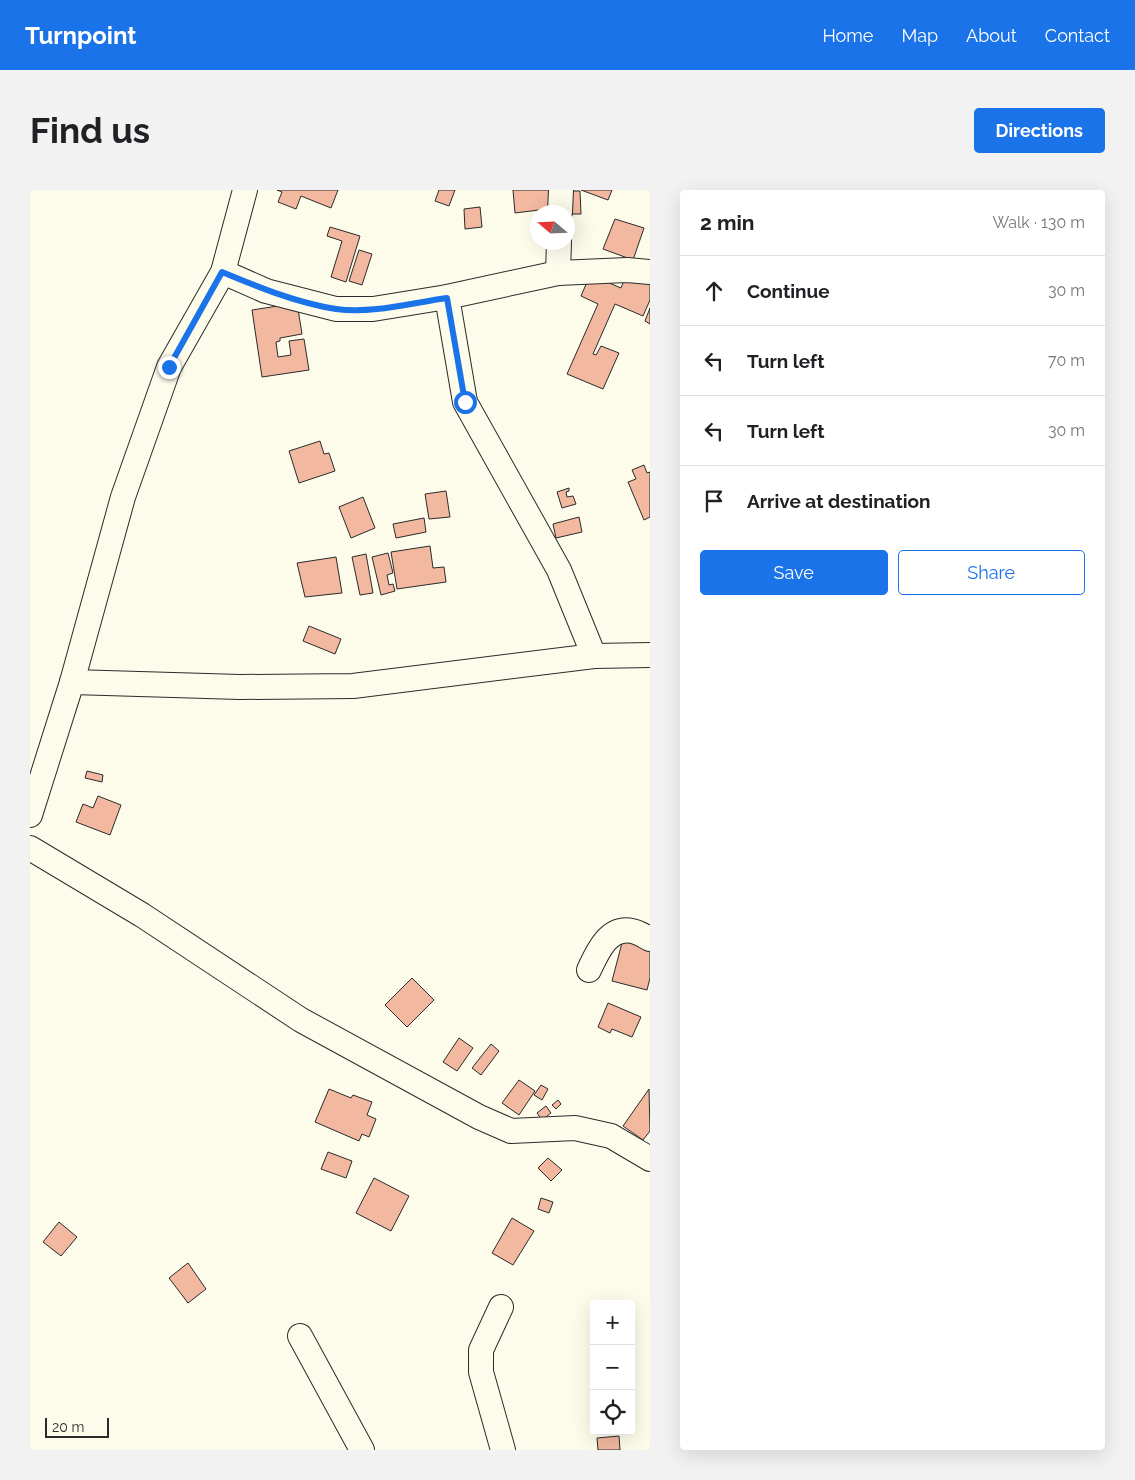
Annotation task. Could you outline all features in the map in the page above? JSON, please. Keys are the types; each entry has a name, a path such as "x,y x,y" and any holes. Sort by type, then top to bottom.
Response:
{"street":[{"path":"30,815 72,682 123,497 169,367 222,272 245,190"},
{"path":"560,205 561,190"},
{"path":"558,274 559,250"},
{"path":"222,272 266,291 336,309 373,309 447,298 558,274 627,270 650,272"},
{"path":"447,298 465,402 559,570 594,656"},
{"path":"72,682 240,687 353,686 594,656 650,655"},
{"path":"30,848 142,915 301,1020 479,1117 511,1131 575,1128 611,1136 650,1159"},
{"path":"590,970 598,951 612,934 630,930 650,939"},
{"path":"501,1307 481,1350 481,1372 503,1450"},
{"path":"300,1336 362,1450"}],"building":[{"path":"277,190 338,190 331,208 301,196 296,209 278,202 282,192"},
{"path":"439,190 455,190 449,206 435,201"},
{"path":"513,190 553,190 555,205 530,205 530,211 515,213"},
{"path":"581,190 612,190 608,200"},
{"path":"567,191 580,191 581,214 575,214 575,205 568,205"},
{"path":"480,207 482,227 465,229 464,209"},
{"path":"615,219 644,228 633,260 603,249"},
{"path":"330,227 360,236 346,282 331,277 342,241 327,236"},
{"path":"359,250 372,254 362,285 349,281"},
{"path":"627,273 650,283 650,300 643,316 615,304 593,354 596,355 601,346 619,353 603,389 567,374 598,304 581,296 590,275 621,288"},
{"path":"297,303 302,334 280,338 280,341 276,342 278,357 291,355 289,341 304,339 309,370 262,377 252,310"},
{"path":"650,308 650,324 645,321"},
{"path":"320,441 324,454 329,453 335,471 299,483 289,451"},
{"path":"644,465 647,473 650,472 650,517 644,520 628,482 636,479 632,470"},
{"path":"569,488 569,491 566,492 567,497 573,496 576,504 562,508 557,492"},
{"path":"446,491 450,517 429,519 425,494"},
{"path":"363,497 375,528 351,538 339,507"},
{"path":"579,517 582,532 556,538 553,524"},
{"path":"424,518 426,532 396,538 393,524"},
{"path":"430,546 433,568 444,567 446,582 397,589 391,552"},
{"path":"388,553 393,573 387,575 389,585 393,584 395,591 381,595 372,557"},
{"path":"366,554 373,593 360,595 352,557"},
{"path":"336,557 342,593 305,597 297,563"},
{"path":"309,626 341,639 335,654 303,641"},
{"path":"87,771 103,775 102,782 85,778"},
{"path":"98,796 121,805 110,835 76,822 83,804 93,808"},
{"path":"623,939 650,946 650,978 647,990 612,981"},
{"path":"412,978 434,1000 407,1027 385,1005"},
{"path":"608,1003 641,1017 632,1037 612,1029 610,1033 598,1027"},
{"path":"459,1038 473,1048 457,1071 443,1062"},
{"path":"491,1044 499,1051 481,1075 472,1068"},
{"path":"519,1080 535,1091 519,1115 502,1103"},
{"path":"541,1085 548,1089 542,1100 534,1095"},
{"path":"329,1089 351,1098 353,1095 372,1102 367,1115 376,1119 369,1137 362,1134 359,1141 315,1122"},
{"path":"649,1089 650,1131 643,1140 623,1126"},
{"path":"558,1100 561,1104 556,1109 552,1105"},
{"path":"546,1106 551,1113 542,1120 537,1113"},
{"path":"328,1152 352,1161 346,1178 321,1169"},
{"path":"548,1158 562,1170 551,1181 538,1168"},
{"path":"374,1178 409,1196 391,1231 356,1213"},
{"path":"541,1198 553,1202 549,1213 538,1209"},
{"path":"512,1218 534,1231 513,1265 492,1253"},
{"path":"59,1222 77,1237 61,1256 43,1242"},
{"path":"188,1263 206,1289 188,1303 169,1278"},
{"path":"619,1436 620,1450 598,1450 597,1438"}],"route":[{"path":"169,367 222,272 266,291 336,309 373,309 447,298 465,402"}]}
